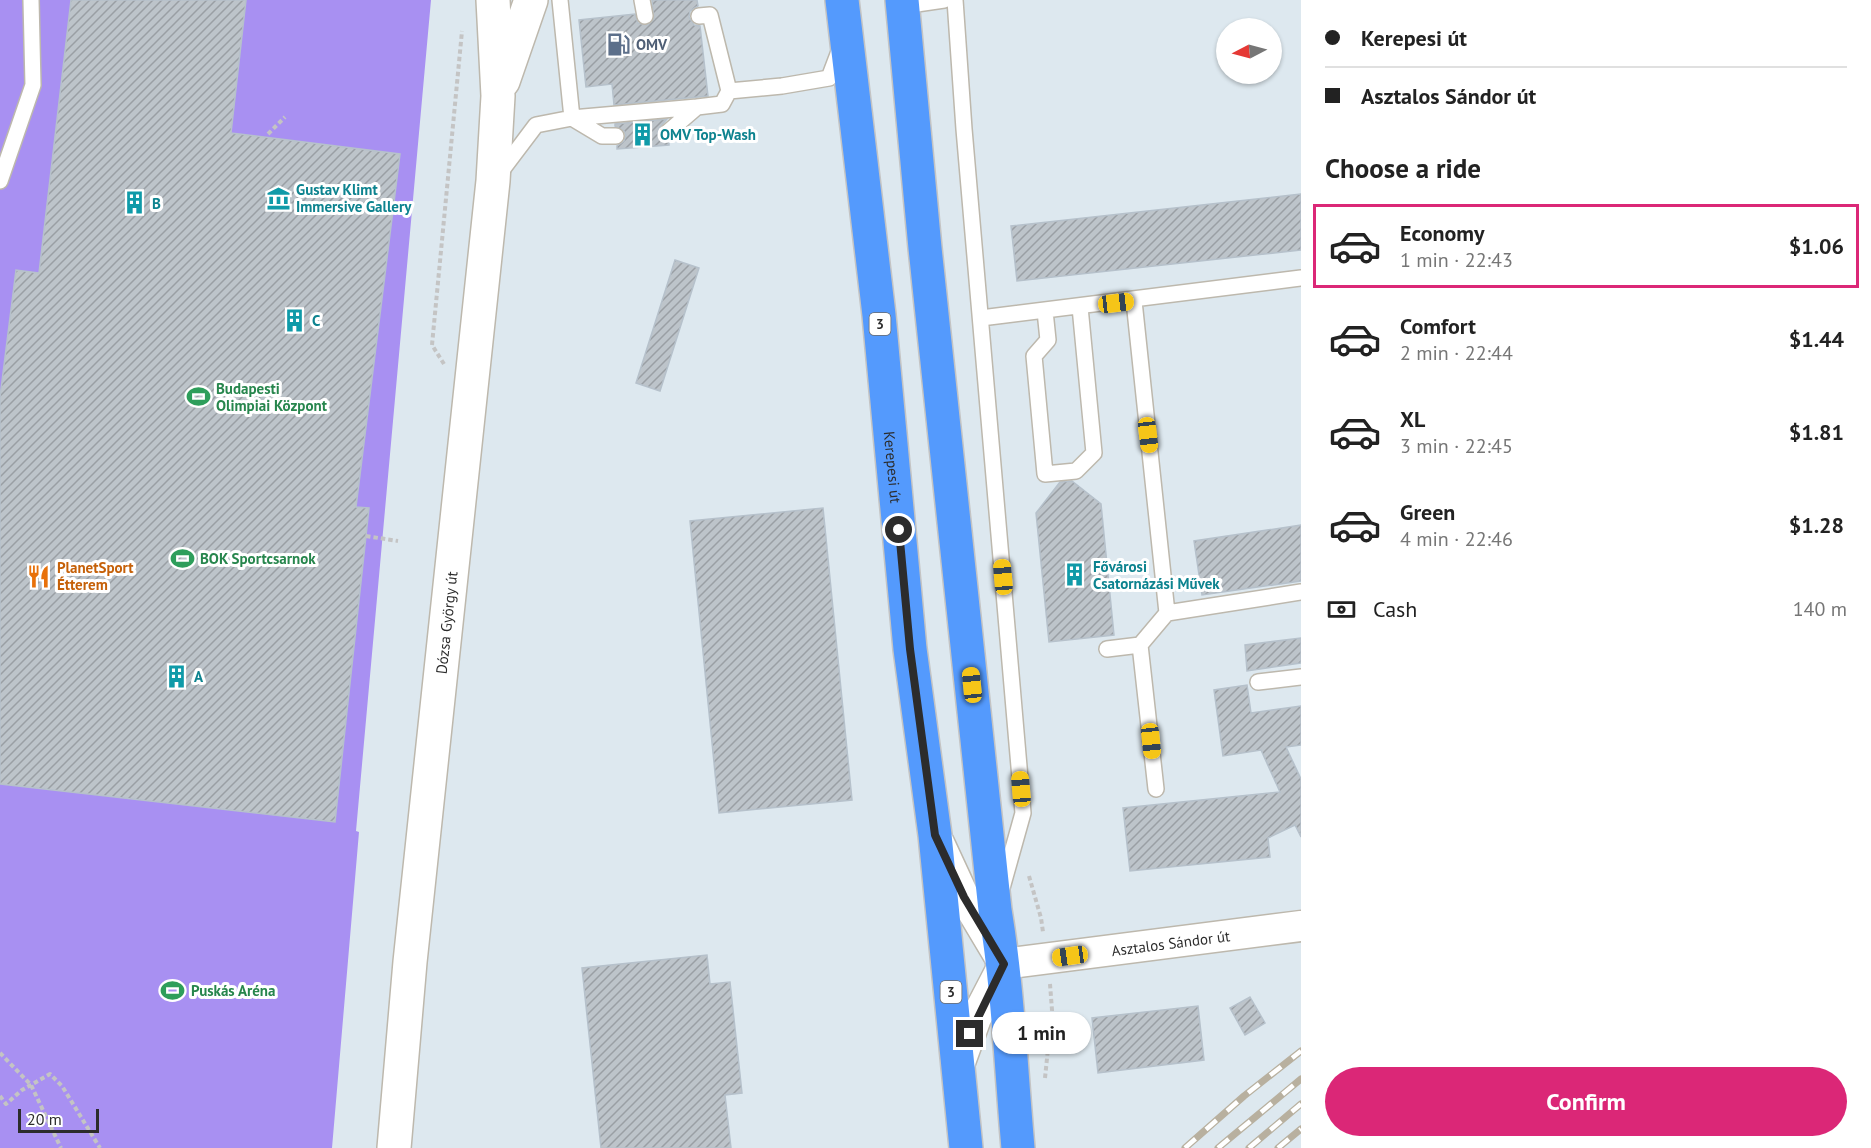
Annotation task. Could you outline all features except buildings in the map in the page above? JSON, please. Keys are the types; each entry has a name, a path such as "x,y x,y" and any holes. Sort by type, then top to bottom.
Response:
{"main road":[{"name":"Dózsa György út","path":"394,1148 410,962 493,181 498,96 493,0"},
{"name":"Dózsa György út","path":"498,96 531,0"},
{"name":"Kerepesi út","path":"842,0 879,315 910,649 935,835 966,1148"},
{"path":"902,3 995,910 1004,964 1018,1148"}],"street":[{"path":"935,835 964,897 1004,964 976,1018 959,1065"},
{"name":"Asztalos Sándor út","path":"1004,964 1301,926"}],"lane":[{"path":"0,181 33,85 31,0"},
{"path":"565,0 560,0 572,118"},
{"path":"642,0 645,16"},
{"path":"902,3 944,0"},
{"path":"955,0 1023,813 995,910"},
{"path":"493,181 536,125 572,118 722,104 729,91 710,15 699,16"},
{"path":"729,91 782,86 829,78 846,35"},
{"path":"668,132 697,107"},
{"path":"572,118 602,136 616,136"},
{"path":"981,318 1301,279"},
{"path":"1134,301 1167,613"},
{"path":"1045,311 1048,340 1034,356 1045,474 1076,471 1094,453 1080,307"},
{"path":"1107,649 1140,645 1167,613 1301,592"},
{"path":"1140,645 1156,789"},
{"path":"1258,682 1301,676"}],"path":[{"path":"445,366 432,345 462,21"},
{"path":"268,134 285,117"},
{"path":"366,536 398,541"},
{"path":"1028,873 1041,918 1052,1010 1044,1081"},
{"path":"0,1053 31,1085 61,1148"},
{"path":"0,1096 6,1104 22,1090 50,1074 62,1086 100,1148"}],"shaded area":[{"name":"BOK Sportcsarnok","path":"0,0 431,0 356,831 359,832 332,1148 0,1148"}],"railway":[{"path":"1185,1148 1244,1096 1301,1051"},
{"path":"1218,1148 1301,1079"},
{"path":"1249,1148 1301,1104"},
{"path":"1278,1148 1301,1129"}],"place":[{"name":"OMV","path":"618,44"},
{"name":"OMV Top-Wash","path":"642,134"},
{"name":"Gustav Klimt Immersive Gallery","path":"278,198"},
{"name":"B","path":"134,203"},
{"name":"C","path":"294,320"},
{"name":"Budapesti Olimpiai Központ","path":"198,397"},
{"name":"BOK Sportcsarnok","path":"182,558"},
{"name":"Fővárosi Csatornázási Művek","path":"1075,575"},
{"name":"PlanetSport Étterem","path":"39,576"},
{"name":"A","path":"176,676"},
{"name":"Puskás Aréna","path":"173,990"}],"route":[{"path":"899,530 910,649 935,835 964,897 1004,964 970,1034"}]}
